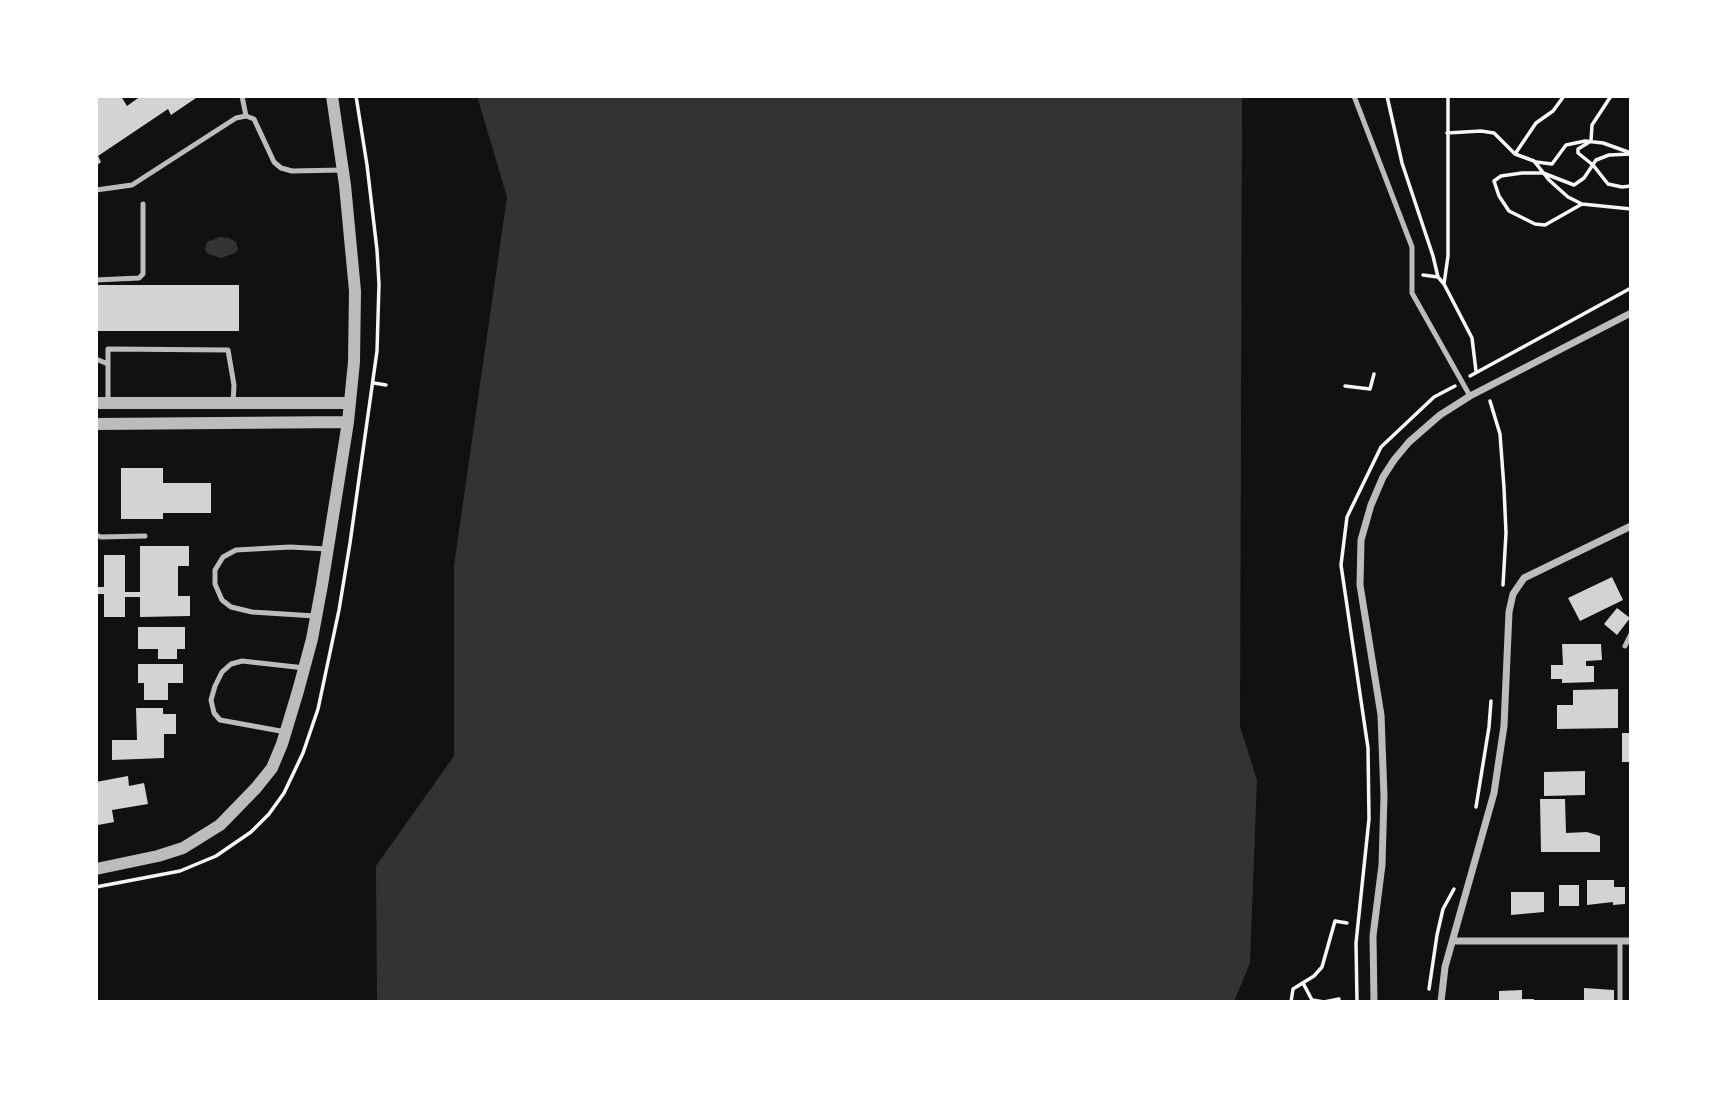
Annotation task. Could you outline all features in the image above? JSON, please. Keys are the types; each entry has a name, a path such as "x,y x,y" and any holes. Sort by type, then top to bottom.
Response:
{"street":[{"path":"96,869 183,848 220,825 272,768 286,732 305,668 316,617 348,422 354,362 355,291 332,96"},
{"path":"1374,1002 1373,936 1383,855 1384,755 1381,715 1360,585 1361,540 1371,505 1383,477 1409,442 1440,415 1470,396 1631,313"},
{"path":"348,422 102,424 102,403 350,403"},
{"path":"233,403 238,423"},
{"path":"1441,1002 1445,967 1494,793 1504,726 1509,612 1513,594 1524,578 1631,526"},
{"path":"1453,941 1631,941"}],"lane":[{"path":"242,96 246,116"},
{"path":"1354,96 1412,247 1412,293 1470,396"},
{"path":"96,190 132,185 236,118 246,116 254,119 274,162 281,167 292,171 342,170"},
{"path":"96,280 139,278 143,274 143,204"},
{"path":"102,403 108,349 228,350 234,385 233,403"},
{"path":"96,359 108,364"},
{"path":"96,535 145,536"},
{"path":"316,617 252,612 231,607 222,600 215,584 215,570 223,556 236,550 290,547 327,549"},
{"path":"1625,646 1631,634"},
{"path":"286,732 220,720 214,713 211,700 215,686 222,672 231,664 242,661 305,668"},
{"path":"1620,942 1620,1002"}],"path":[{"path":"356,96 368,165 379,284 373,383 386,385"},
{"path":"1387,96 1402,163 1438,278 1444,284 1472,338 1476,371 1631,288"},
{"path":"1444,284 1448,256 1448,96"},
{"path":"1515,154 1536,123 1553,111 1564,96"},
{"path":"1591,141 1592,125 1611,96"},
{"path":"1447,132 1494,133 1515,154 1552,164 1566,145 1591,141 1613,145 1631,153"},
{"path":"1591,141 1582,146 1578,153 1593,165 1608,184 1631,186"},
{"path":"1582,204 1545,225 1535,224 1509,211 1499,196 1494,181 1501,176 1543,173 1574,185 1584,178 1596,160 1609,155 1631,153"},
{"path":"1534,161 1568,197 1582,204 1631,209"},
{"path":"1423,275 1438,278"},
{"path":"1345,386 1370,389 1374,374"},
{"path":"1490,401 1500,434 1504,488 1506,533 1503,586"},
{"path":"1475,816 1492,690"},
{"path":"96,887 180,872"},
{"path":"1429,992 1429,972 1443,909 1454,887"},
{"path":"1291,1002 1293,989 1314,976 1322,967 1335,921 1347,923"},
{"path":"1303,983 1311,1000 1324,1002 1339,999"}],"shaded area":[{"path":"477,96 1242,96 1240,726 1257,780 1250,963 1234,1002 377,1002 376,866 454,756 454,565 507,197"},
{"path":"220,237 236,242 238,250 221,258 208,254 205,250 207,242"}],"building":[{"path":"96,96 121,96 127,106 141,96 199,96 171,115 168,109 98,156 101,162 96,166"},
{"path":"96,285 239,285 239,331 96,331"},
{"path":"121,468 163,468 163,483 211,483 211,513 163,513 163,519 121,519"},
{"path":"140,546 189,546 189,566 178,566 178,596 190,596 190,616 140,617 140,597 125,597 125,617 104,617 104,594 96,594 96,587 104,587 104,555 125,555 125,592 140,592"},
{"path":"1612,577 1623,600 1580,621 1568,598"},
{"path":"1617,608 1630,618 1617,635 1604,624"},
{"path":"138,627 185,627 185,649 177,649 177,659 158,659 158,649 138,649"},
{"path":"1562,644 1601,644 1602,660 1586,661 1586,666 1594,666 1594,682 1562,683 1562,679 1551,679 1551,665 1563,665"},
{"path":"138,664 183,664 183,683 168,683 168,700 144,700 144,683 138,683"},
{"path":"1618,689 1618,728 1557,729 1557,705 1573,705 1573,690"},
{"path":"136,708 163,708 163,714 176,714 176,734 164,734 164,758 112,760 112,740 137,740"},
{"path":"1622,733 1631,733 1631,762 1622,762"},
{"path":"1585,771 1585,795 1544,796 1544,772"},
{"path":"128,776 129,786 144,783 148,804 112,810 114,822 98,825 96,782"},
{"path":"1540,799 1565,799 1566,833 1587,832 1600,836 1600,852 1541,852"},
{"path":"1587,880 1614,880 1614,887 1625,887 1625,904 1613,905 1613,902 1587,905"},
{"path":"1559,885 1579,885 1579,906 1559,906"},
{"path":"1511,892 1544,892 1544,912 1511,915"},
{"path":"1584,988 1614,990 1614,1002 1584,1002"},
{"path":"1522,990 1522,999 1534,999 1534,1002 1499,1002 1499,991"}]}
